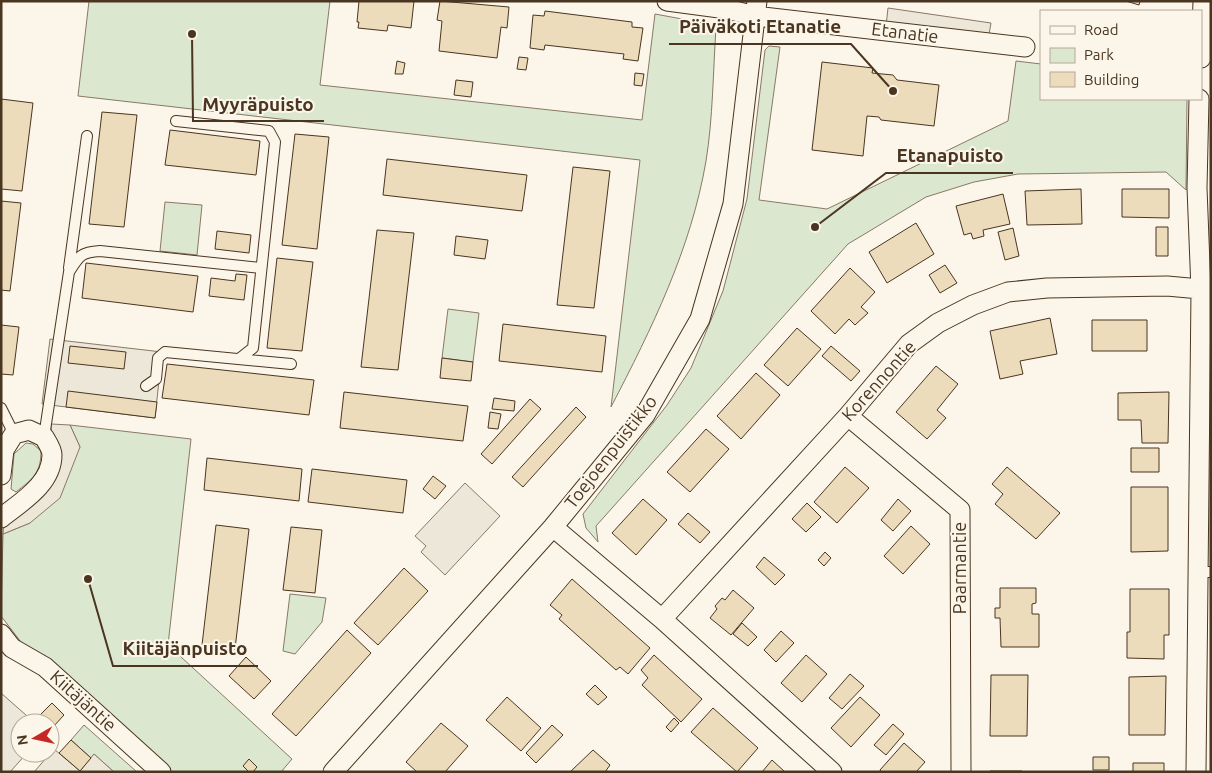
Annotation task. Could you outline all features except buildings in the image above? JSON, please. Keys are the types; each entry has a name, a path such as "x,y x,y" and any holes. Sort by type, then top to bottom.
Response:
{"street":[{"name":"Etanatie","path":"667,1 727,9 756,8 1025,47"},
{"path":"1202,30 1203,1"},
{"name":"Toejoenpuistikko","path":"333,772 553,527 645,415 700,319 733,204 756,8"},
{"path":"1196,772 1204,572 1206,290 1197,188 1200,100"},
{"name":"Korennontie","path":"662,619 848,416 910,344 938,323 1008,292 1047,288 1167,286 1206,290"},
{"name":"Paarmantie","path":"848,416 960,510 960,772"},
{"path":"1,476 4,450 14,434 29,430 44,437 52,454 48,476 26,499 1,518"},
{"path":"553,527 662,619 832,772"},
{"name":"Kiitäjäntie","path":"1,634 12,648 45,667 161,772"}],"lane":[{"path":"176,121 269,131 275,142 252,348 238,359"},
{"path":"44,437 87,136"},
{"path":"69,272 77,258 86,252 261,268"},
{"path":"146,386 156,380 158,358 165,352 290,364"},
{"path":"1,408 14,434"}],"green space":[{"path":"89,1 330,1 320,85 642,120 655,14 709,24 716,28 706,161 691,225 655,318 611,407 640,160 78,96"},
{"path":"769,46 780,47 759,200 827,209 1008,121 1016,61 1040,64 1040,100 1187,100 1186,190 1166,172 1018,174 974,182 926,197 848,244 596,526 598,542 586,528 583,514 667,405 691,368 723,291 747,199 765,50"},
{"path":"165,202 202,205 197,255 160,251"},
{"path":"448,309 479,313 473,362 442,358"},
{"path":"70,425 191,439 168,645 292,759 281,772 170,772 21,642 1,616 3,534 30,523 80,447"},
{"path":"26,443 33,444 41,451 41,459 37,471 31,479 16,492 11,489 14,454"},
{"path":"290,594 326,598 322,622 295,654 283,651"},
{"path":"84,725 137,772 114,772 94,754 91,758 71,740"}],"shaded area":[{"path":"888,8 991,23 988,40 886,26"},
{"path":"50,339 162,352 155,418 42,404"},
{"path":"51,424 70,425 80,447 60,498 30,523 3,534 4,521 52,477"},
{"path":"465,483 500,516 445,575 421,552 426,546 415,536"},
{"path":"1,693 24,713 10,713 10,763 18,763 10,772 1,772"},
{"path":"60,754 80,771 94,754 114,772 34,772 42,763 60,763"}],"place":[{"name":"Myyräpuisto","path":"192,34"},
{"name":"Päiväkoti Etanatie","path":"893,91"},
{"name":"Etanapuisto","path":"815,227"},
{"name":"Kiitäjänpuisto","path":"88,579"}]}
